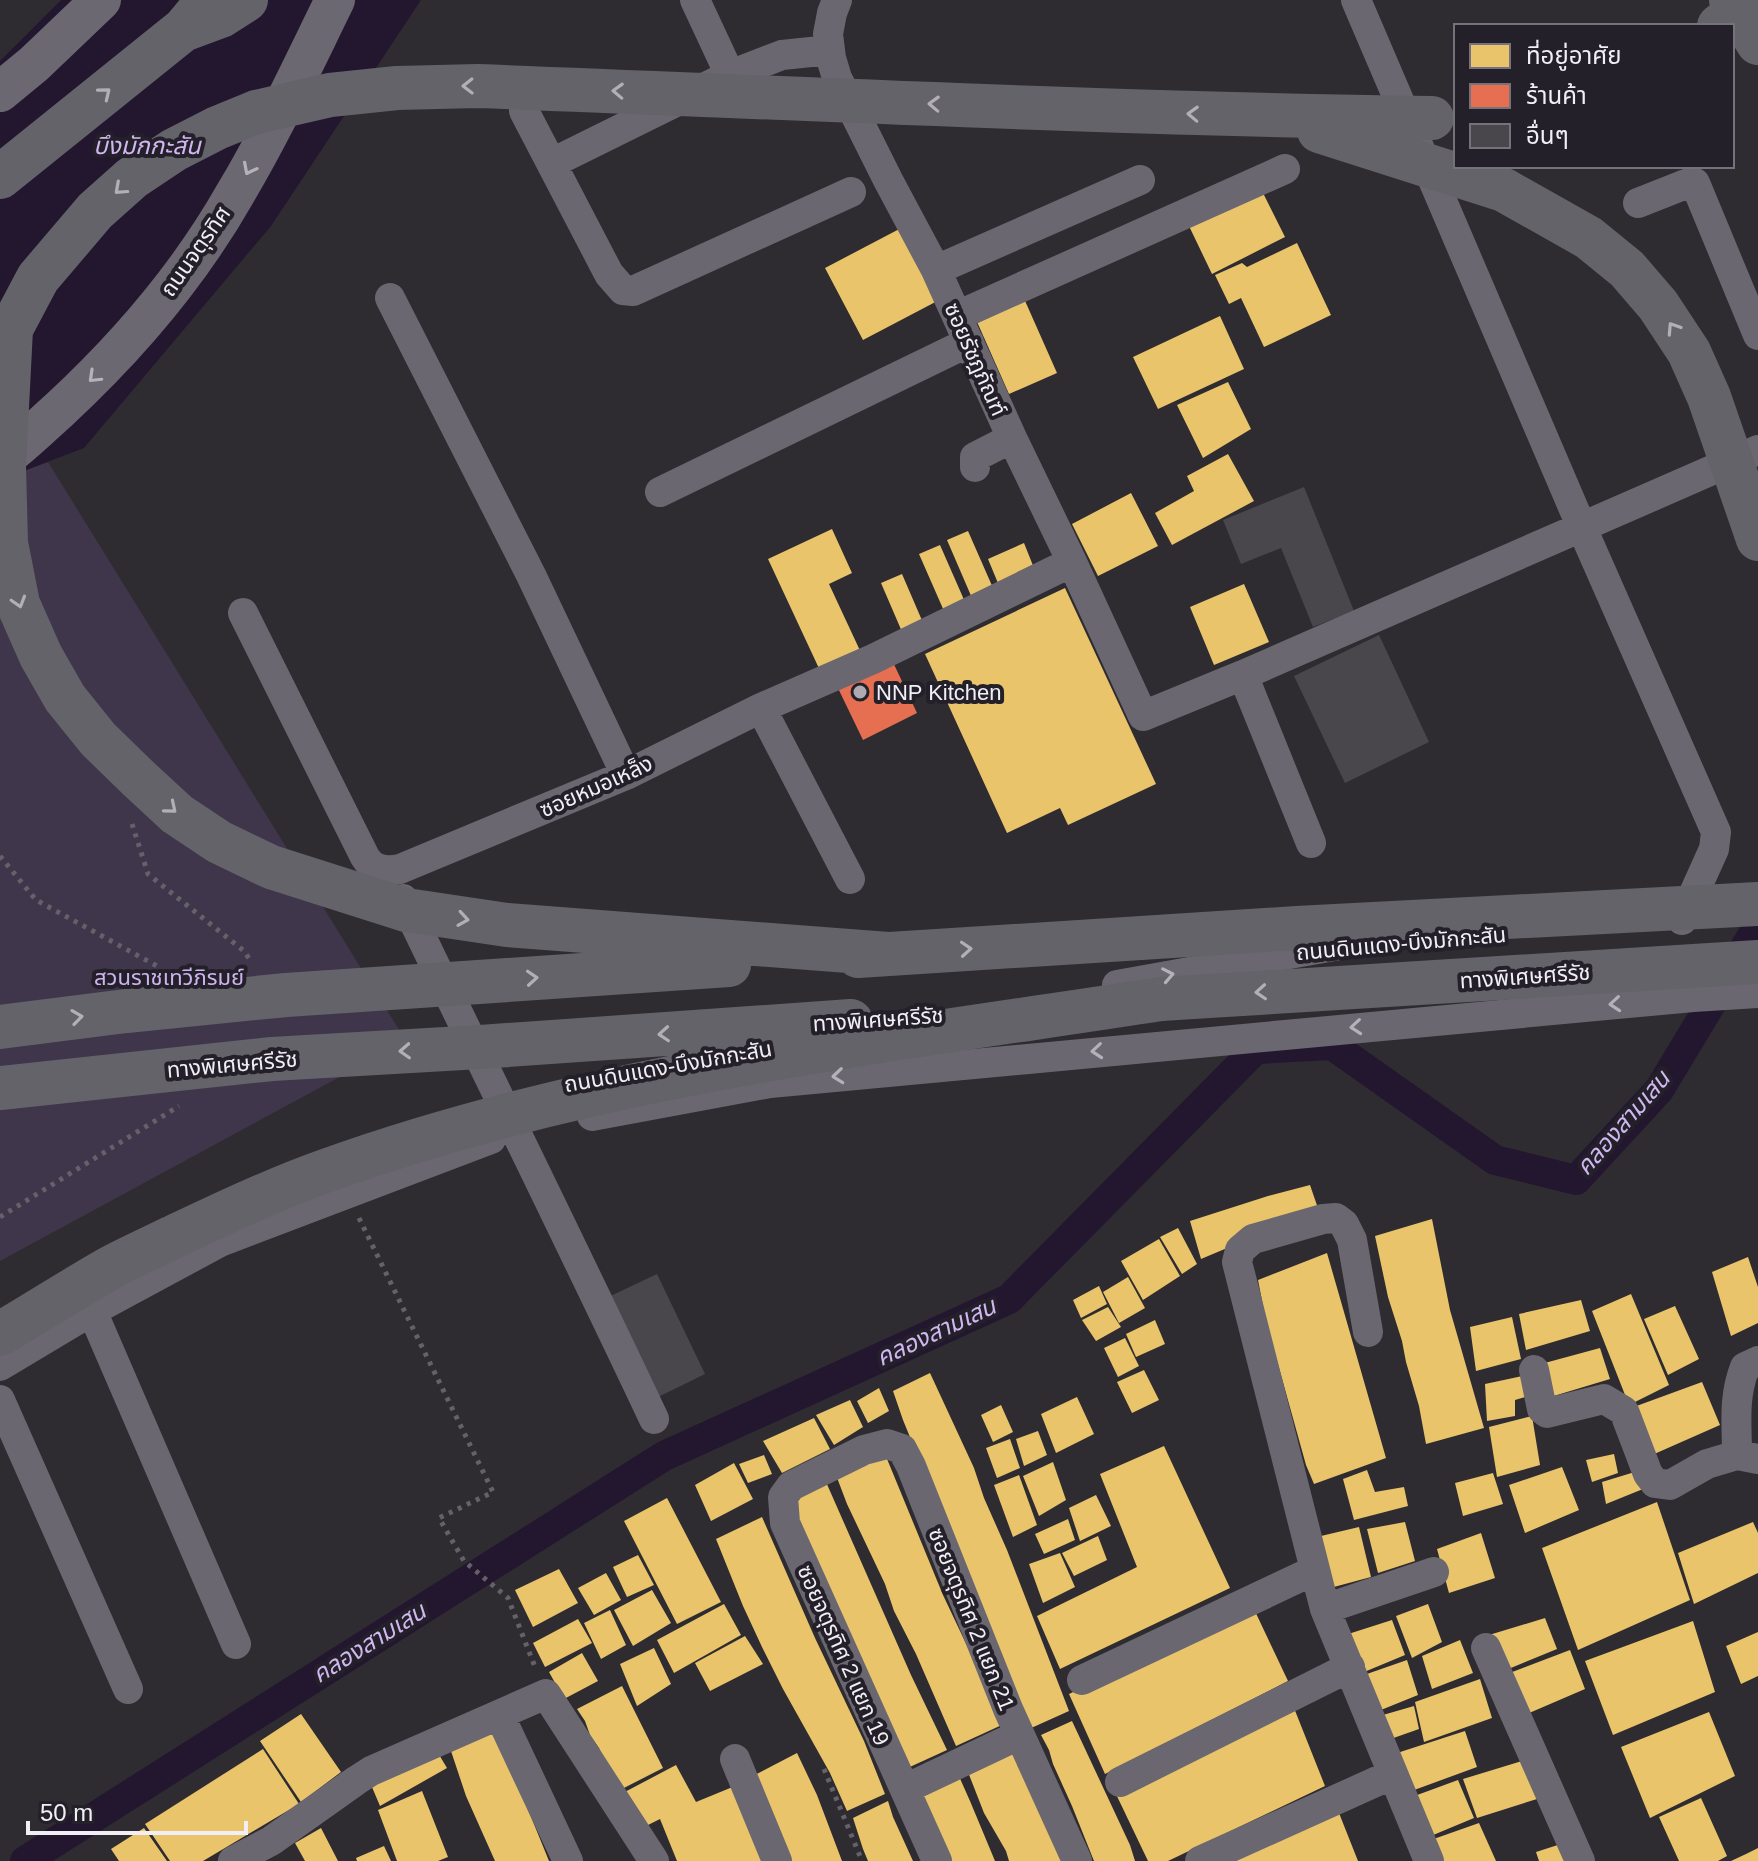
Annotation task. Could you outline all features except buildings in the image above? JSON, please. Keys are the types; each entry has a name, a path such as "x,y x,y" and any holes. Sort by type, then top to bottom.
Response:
{"highway":[{"path":"0,177 196,15 221,16 246,0"},
{"path":"1731,0 1758,43"},
{"path":"1722,24 1753,0"},
{"path":"888,954 507,925 406,910 271,867 219,842 177,814 98,739 65,698 41,656 18,604 6,543 6,342 38,278 95,211 132,178 174,150 256,112 330,95 397,88 478,86 1271,116 1432,118 1454,114"},
{"path":"1271,116 1504,190 1589,238 1627,269 1658,305 1689,352 1709,397 1758,539"},
{"path":"0,1027 286,995 888,954 1313,927 1742,914"},
{"name":"ทางพิเศษศรีรัช","path":"0,1088 272,1059 1758,962"},
{"path":"0,1334 111,1267 221,1214 326,1171 428,1136 536,1107 644,1083 778,1058 1161,999"}],"main road":[{"path":"0,92 101,0"},
{"name":"ถนนจตุรทิศ","path":"0,461 98,374 196,256 235,195 335,0"}],"street":[{"path":"695,0 730,75"},
{"name":"ซอยรัชฎภัณฑ์","path":"837,0 828,34 837,78 936,270 1143,716 1243,675"},
{"path":"1356,0 1716,832 1714,849 1680,924"},
{"path":"1745,0 1758,20"},
{"path":"552,163 730,75 782,55 830,50"},
{"path":"524,111 609,274 623,290 633,291 851,192"},
{"path":"660,492 963,329 1285,169"},
{"path":"936,270 1140,180"},
{"path":"1638,203 1695,183 1758,335"},
{"path":"390,298 531,575 626,775"},
{"path":"975,467 975,457 1012,438"},
{"path":"1311,843 1243,675 1758,450"},
{"name":"ซอยหมอเหล็ง","path":"389,871 626,775 1072,562"},
{"path":"243,613 365,857 369,863 389,871"},
{"path":"761,708 850,879"},
{"path":"389,871 385,876 386,882 511,1132 572,1243 654,1419"},
{"name":"ถนนดินแดง-บึงมักกะสัน","path":"0,1316 80,1270 212,1203 521,1092 1334,944 1680,924 1742,914 1758,922"},
{"name":"ถนนดินแดง-บึงมักกะสัน","path":"0,1366 92,1311 220,1242 511,1132 770,1083 1758,993"},
{"path":"1368,1332 1352,1240 1344,1224 1336,1218 1253,1239 1240,1250 1237,1262 1325,1609 1429,1861"},
{"path":"92,1311 236,1644"},
{"path":"1534,1370 1542,1409 1547,1413 1604,1399 1624,1411 1648,1474 1655,1483 1670,1485 1707,1464 1748,1457 1736,1395 1745,1367 1758,1361"},
{"path":"0,1400 128,1689"},
{"name":"ซอยจตุรทิศ 2 แยก 21","path":"828,1468 864,1450 887,1444 902,1449 1019,1735 1077,1861"},
{"name":"ซอยจตุรทิศ 2 แยก 19","path":"828,1468 791,1486 783,1497 785,1523 937,1861"},
{"path":"1082,1680 1315,1570"},
{"path":"1325,1609 1434,1572"},
{"path":"1486,1648 1580,1861"},
{"path":"1120,1782 1350,1667"},
{"path":"233,1861 271,1841 371,1771 546,1694 654,1861"},
{"path":"500,1716 568,1861"},
{"path":"905,1789 1019,1735"},
{"path":"735,1759 777,1861"},
{"path":"1200,1861 1393,1774"}],"path":[{"path":"130,818 148,874 244,951 259,974"},
{"path":"0,1217 189,1100"},
{"path":"347,1193 493,1492 439,1518 464,1561 508,1598 546,1694"},
{"path":"824,1769 862,1861"}],"green space":[{"name":"สวนราชเทวีภิรมย์","path":"48,462 406,1041 0,1261 0,480"}],"water":[{"name":"บึงมักกะสัน","path":"61,0 421,0 271,226 84,448 0,480 0,61"}],"waterway":[{"name":"คลองสามเสน","path":"25,1861 664,1456 1009,1299 1256,1049 1332,1045 1495,1160 1576,1180 1659,1090 1758,926"}],"place":[{"name":"NNP Kitchen","path":"860,692"}]}
